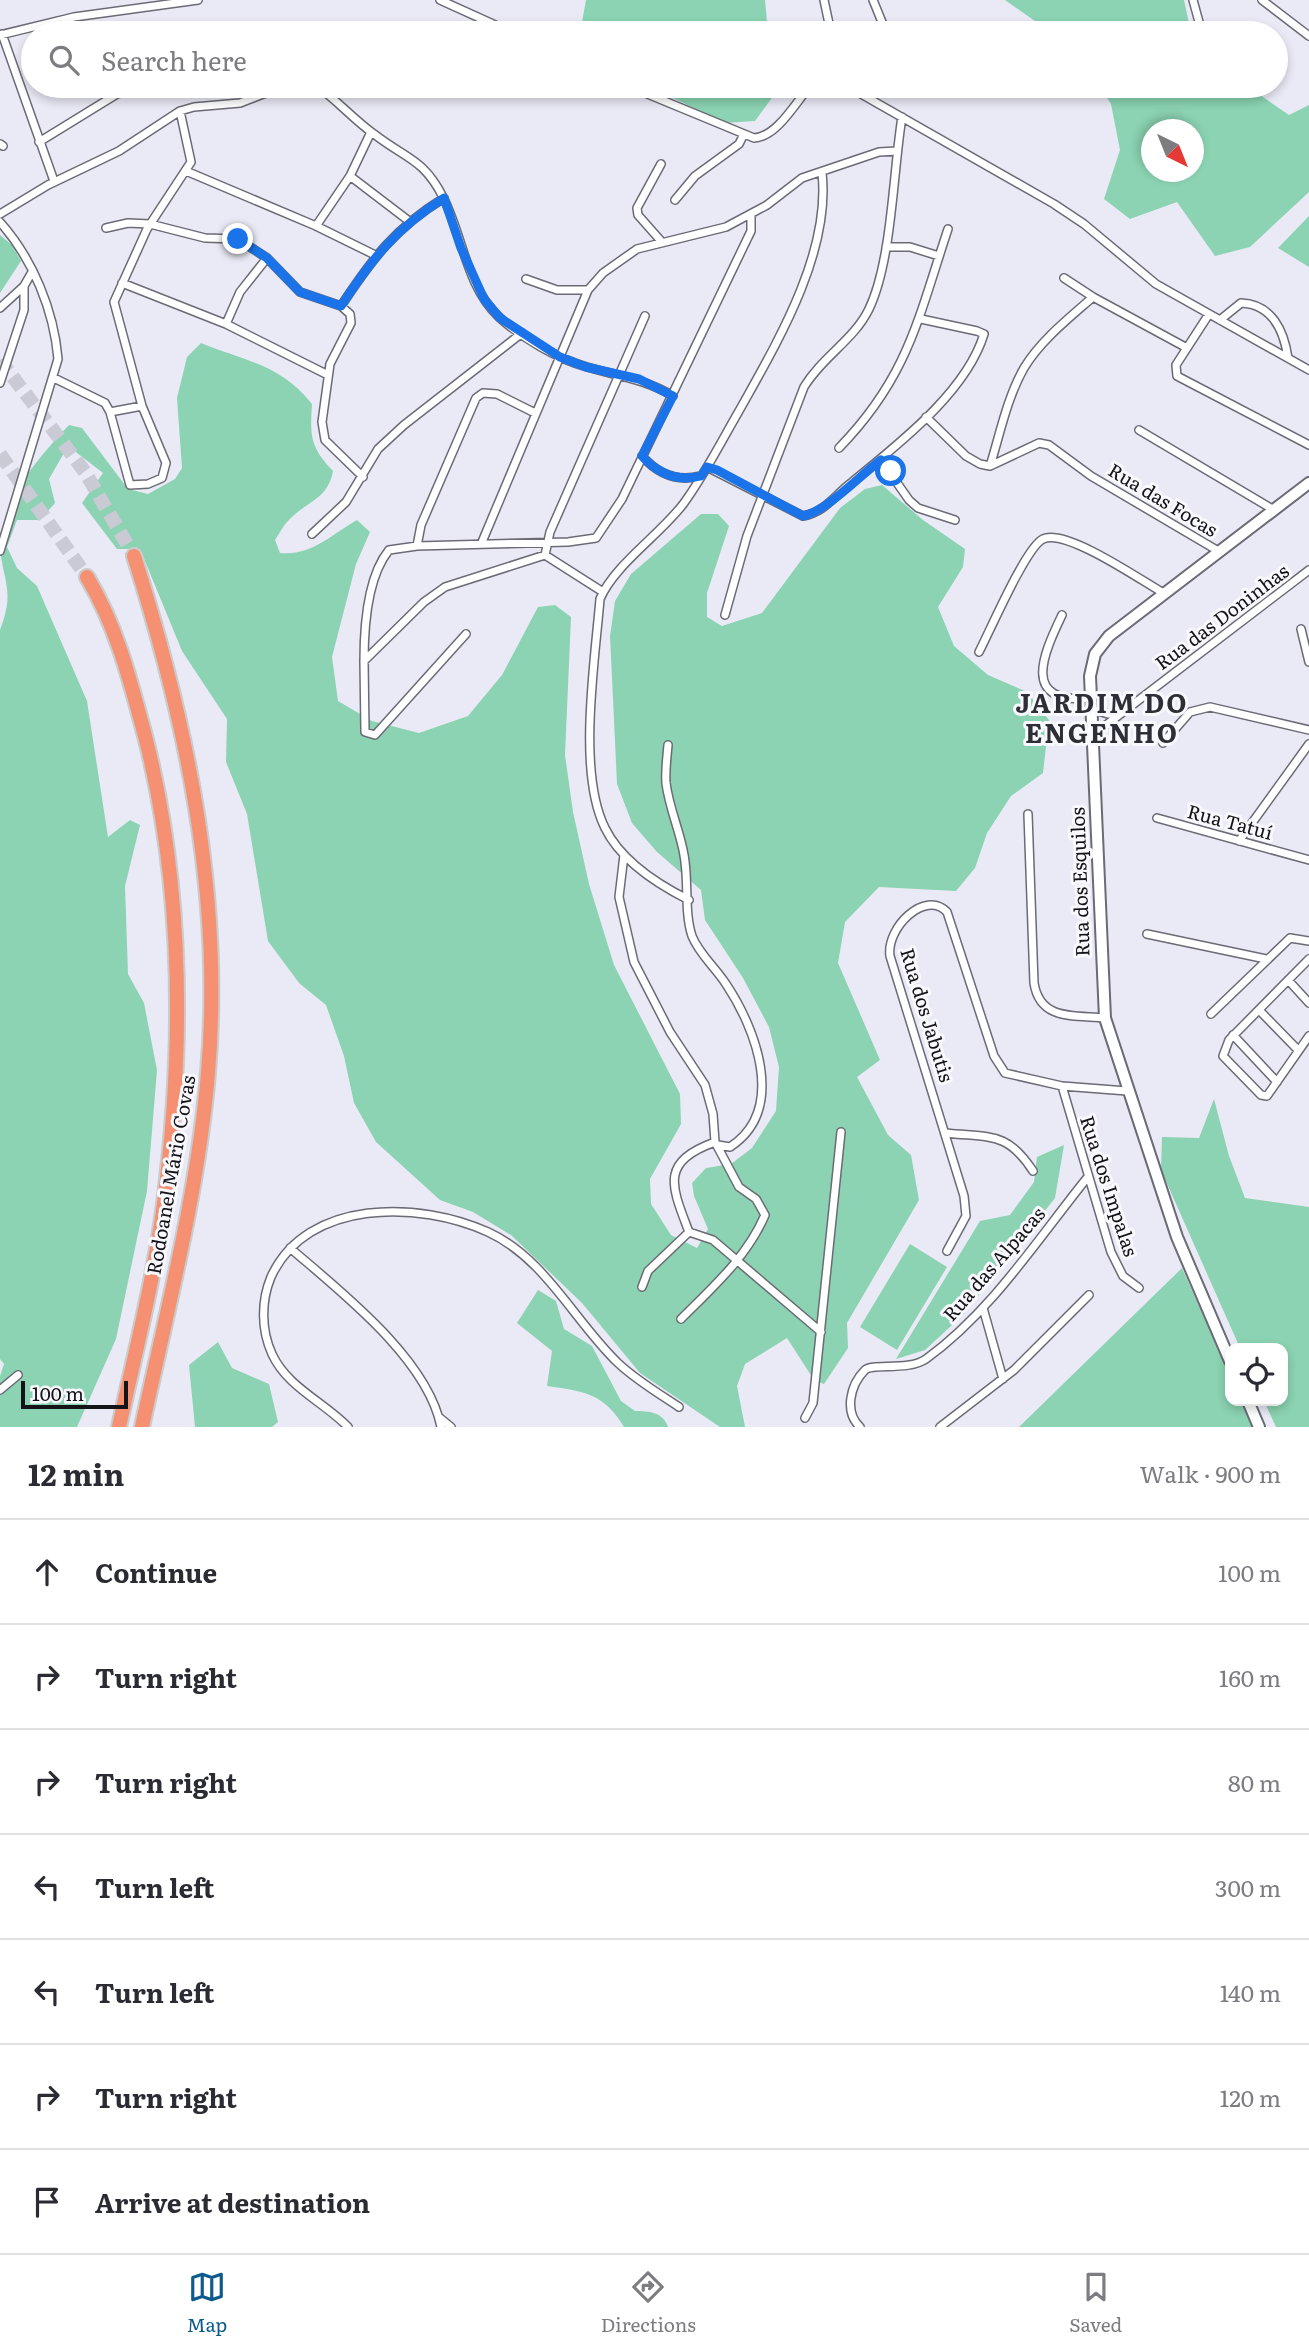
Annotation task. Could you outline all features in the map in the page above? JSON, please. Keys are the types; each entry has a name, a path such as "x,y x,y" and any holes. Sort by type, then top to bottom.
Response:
{"highway":[{"name":"Rodoanel Mário Covas","path":"134,556 188,752 202,833 211,972 208,1072 196,1162 142,1427"},
{"name":"Rodoanel Mário Covas","path":"87,577 120,645 150,759 164,832 177,969 177,1070 163,1206 119,1427"}],"street":[{"path":"57,21 198,0"},
{"path":"440,0 486,21"},
{"path":"824,0 828,21"},
{"path":"873,0 882,21"},
{"path":"1193,0 1199,21"},
{"path":"1262,0 1309,36"},
{"path":"21,29 1,34 21,91"},
{"path":"24,98 54,181"},
{"path":"39,142 110,98"},
{"path":"0,214 54,181 119,151 180,111 194,107 240,103 253,98"},
{"path":"334,98 371,132 420,163 444,198 461,248 484,299 500,318 560,357 653,384 673,396"},
{"path":"656,98 743,136 761,138 767,135 799,98"},
{"path":"868,98 1054,204 1094,232 1145,276 1309,370"},
{"path":"54,378 104,403 110,412 130,485 148,484 162,478 166,463 158,438 142,407 114,302 150,224 186,171 191,155 180,111"},
{"path":"725,615 735,573 804,387 815,369 856,331 869,308 886,247 902,117"},
{"path":"316,226 350,176 371,132"},
{"path":"675,200 695,176 738,144 743,136"},
{"path":"482,542 515,469 534,413 588,290 622,258 661,241 709,233 751,215 802,178 879,152 897,151"},
{"path":"661,164 637,208 638,215 661,241"},
{"path":"186,171 316,226 375,255"},
{"path":"689,900 653,879 624,855 605,829 595,802 590,761 596,651 603,592 683,503 707,467 760,373 802,284 820,223 824,191 821,173"},
{"path":"350,176 409,221"},
{"path":"341,306 375,255 409,221 444,198"},
{"path":"466,634 375,735 365,733 365,661 371,601 381,560 389,550 417,546 548,542 596,538 602,533 673,396 751,231 751,215"},
{"path":"0,222 20,247 32,272 56,333 58,359 0,551"},
{"path":"106,229 128,223 150,224 205,238 238,239 267,258 300,292 341,306 350,314 351,323 328,375 322,422 325,440 363,477"},
{"path":"839,448 879,403 921,318 948,229"},
{"path":"886,247 910,247 939,256"},
{"path":"226,324 240,292 267,258"},
{"path":"0,308 24,286 32,272"},
{"path":"1064,278 1093,297 1187,348"},
{"path":"526,279 556,290 588,290"},
{"path":"122,283 226,324 320,374 328,375"},
{"path":"0,383 24,310 24,286"},
{"path":"926,417 966,456 990,466 1007,410 1024,368 1051,335 1093,297"},
{"path":"1220,320 1241,303 1261,308 1279,326 1288,358"},
{"path":"1209,314 1175,368 1177,376 1309,445"},
{"path":"545,555 617,374 645,316"},
{"path":"707,467 803,516 814,514 881,460 926,417 973,360 984,334 921,318"},
{"path":"312,534 346,502 379,449 404,425 522,333"},
{"path":"417,546 421,525 476,398 483,393 497,394 534,413"},
{"path":"110,412 142,407"},
{"path":"1139,430 1274,510"},
{"name":"Rua das Focas","path":"990,466 1039,443 1061,453 1091,476 1220,552"},
{"path":"642,456 652,468 674,477 687,480 701,476"},
{"path":"881,460 909,500 918,508 955,520"},
{"name":"Rua dos Esquilos","path":"1225,1349 1177,1237 1105,1018 1091,704 1092,663 1100,645 1119,627 1309,483"},
{"path":"979,652 1030,553 1044,538 1053,537 1072,542 1165,594"},
{"path":"545,555 603,592"},
{"path":"365,661 424,602 445,587 545,555"},
{"name":"Rua das Doninhas","path":"1093,735 1309,570"},
{"path":"1062,614 1043,653 1042,676 1049,688 1061,696 1091,704 1108,714 1119,713"},
{"path":"1301,629 1309,662"},
{"path":"1163,743 1190,712 1210,707 1309,730"},
{"path":"1239,841 1309,744"},
{"path":"668,745 666,782 684,854 691,933 698,949 725,982 741,1009 763,1081 760,1104 741,1140 730,1147 720,1147 715,1142"},
{"path":"1028,814 1034,983 1037,997 1043,1007 1052,1012 1105,1018"},
{"name":"Rua Tatuí","path":"1157,818 1309,860"},
{"path":"624,855 619,897 634,962 670,1032 705,1085 713,1114 715,1142 739,1187 756,1199 765,1215 758,1233 738,1261 681,1319"},
{"name":"Rua dos Jabutis","path":"947,1251 963,1226 967,1209 889,948 891,936 903,919 930,905 943,907 953,922 1000,1069 1009,1075 1062,1086 1127,1091"},
{"path":"1147,934 1266,959"},
{"path":"1211,1014 1290,938 1309,941"},
{"path":"1309,959 1233,1035 1224,1049 1225,1059 1263,1096 1277,1082 1309,1036"},
{"path":"1288,980 1309,1003"},
{"path":"1259,1010 1298,1050"},
{"path":"1233,1035 1277,1082"},
{"name":"Rua dos Impalas","path":"1062,1086 1087,1178 1117,1265 1123,1276 1139,1288"},
{"path":"805,1418 813,1403 841,1132"},
{"path":"946,1133 994,1138 1010,1143 1032,1171"},
{"path":"689,1232 675,1195 675,1171 687,1154 715,1142"},
{"name":"Rua das Alpacas","path":"860,1427 850,1413 852,1395 867,1368 920,1363 983,1308 1087,1178"},
{"path":"348,1427 293,1382 272,1354 263,1308 267,1286 277,1265 290,1248 319,1225 339,1218 375,1214 427,1214 451,1218 501,1240 541,1274 619,1365 678,1407"},
{"path":"689,1232 713,1240 821,1332"},
{"path":"642,1287 648,1271 689,1232"},
{"path":"290,1248 379,1326 417,1376 440,1423 451,1427"},
{"path":"940,1427 1003,1379 1089,1296"},
{"path":"983,1308 1003,1379"},
{"path":"0,1390 18,1375"},
{"path":"1250,1406 1259,1427"}],"green space":[{"path":"586,0 765,0 767,21 582,21"},
{"path":"1005,0 1184,0 1188,21 1035,21"},
{"path":"673,98 772,98 755,121 724,123"},
{"path":"1107,98 1264,98 1289,115 1309,105 1309,192 1250,247 1215,256 1177,202 1130,219 1104,199 1120,150 1111,104"},
{"path":"1309,216 1309,267 1278,248"},
{"path":"0,235 12,245 21,261 0,293"},
{"path":"201,343 274,372 287,380 312,404 313,440 320,455 333,471 321,494 295,514 281,530 275,540 280,553 312,548 357,520 370,532 356,564 332,657 338,701 372,721 419,733 468,716 502,675 538,607 555,605 571,617 565,755 573,812 589,884 614,965 680,1094 681,1124 650,1179 651,1204 671,1235 697,1248 708,1229 694,1196 692,1183 706,1168 731,1164 752,1148 776,1111 779,1067 769,1027 743,978 705,920 701,890 657,852 632,823 617,784 610,636 615,601 631,574 701,514 718,514 729,526 707,593 707,617 722,626 762,613 840,508 865,489 882,485 923,520 965,549 963,567 938,607 954,646 988,675 1027,692 1049,720 1043,773 1011,796 987,833 975,868 956,891 879,887 845,922 838,963 880,1060 857,1077 888,1135 911,1155 919,1200 847,1323 848,1348 824,1384 814,1380 787,1338 745,1364 737,1386 745,1427 720,1427 640,1373 582,1303 511,1235 473,1212 440,1200 376,1142 354,1103 344,1056 326,1005 299,983 268,941 247,814 226,762 227,719 182,651 140,549 117,549 82,503 103,473 68,446 49,479 55,503 40,520 17,520 7,547 17,568 37,586 87,701 108,837 130,820 140,825 125,886 128,974 144,1003 157,1070 147,1191 116,1339 77,1427 0,1427 0,1376 4,1364 0,1359 0,630 7,607 6,581 0,550 2,532 6,514 23,481 69,425 82,428 128,489 148,494 175,479 182,468 177,398 187,357"},
{"path":"1214,1099 1229,1156 1245,1198 1309,1207 1309,1427 1276,1427 1266,1406 1288,1406 1288,1343 1238,1343 1161,1170 1162,1137 1199,1138"},
{"path":"1064,1145 1055,1198 963,1315 925,1350 896,1359 980,1221 1010,1215 1034,1182 1037,1157"},
{"path":"910,1244 947,1267 897,1350 860,1327"},
{"path":"1182,1268 1225,1364 1225,1406 1244,1406 1254,1427 1019,1427"},
{"path":"538,1290 556,1301 564,1329 592,1346 621,1401 635,1411 659,1415 668,1427 624,1427 600,1400 582,1392 547,1386 552,1351 517,1323"},
{"path":"218,1342 232,1368 269,1384 278,1422 272,1427 195,1427 189,1365"}],"tunnel":[{"path":"0,360 85,472 134,556"},
{"path":"0,454 87,577"}],"district":[{"name":"JARDIM DO ENGENHO","path":"1102,719"}],"route":[{"path":"238,239 251,245 267,258 300,292 341,306 375,255 402,226 444,198 461,248 484,299 500,318 560,357 586,367 639,379 673,396 642,456 652,468 687,480 701,476 707,467 717,470 762,497 803,516 814,514 828,505 836,495 881,460 891,471"}]}
